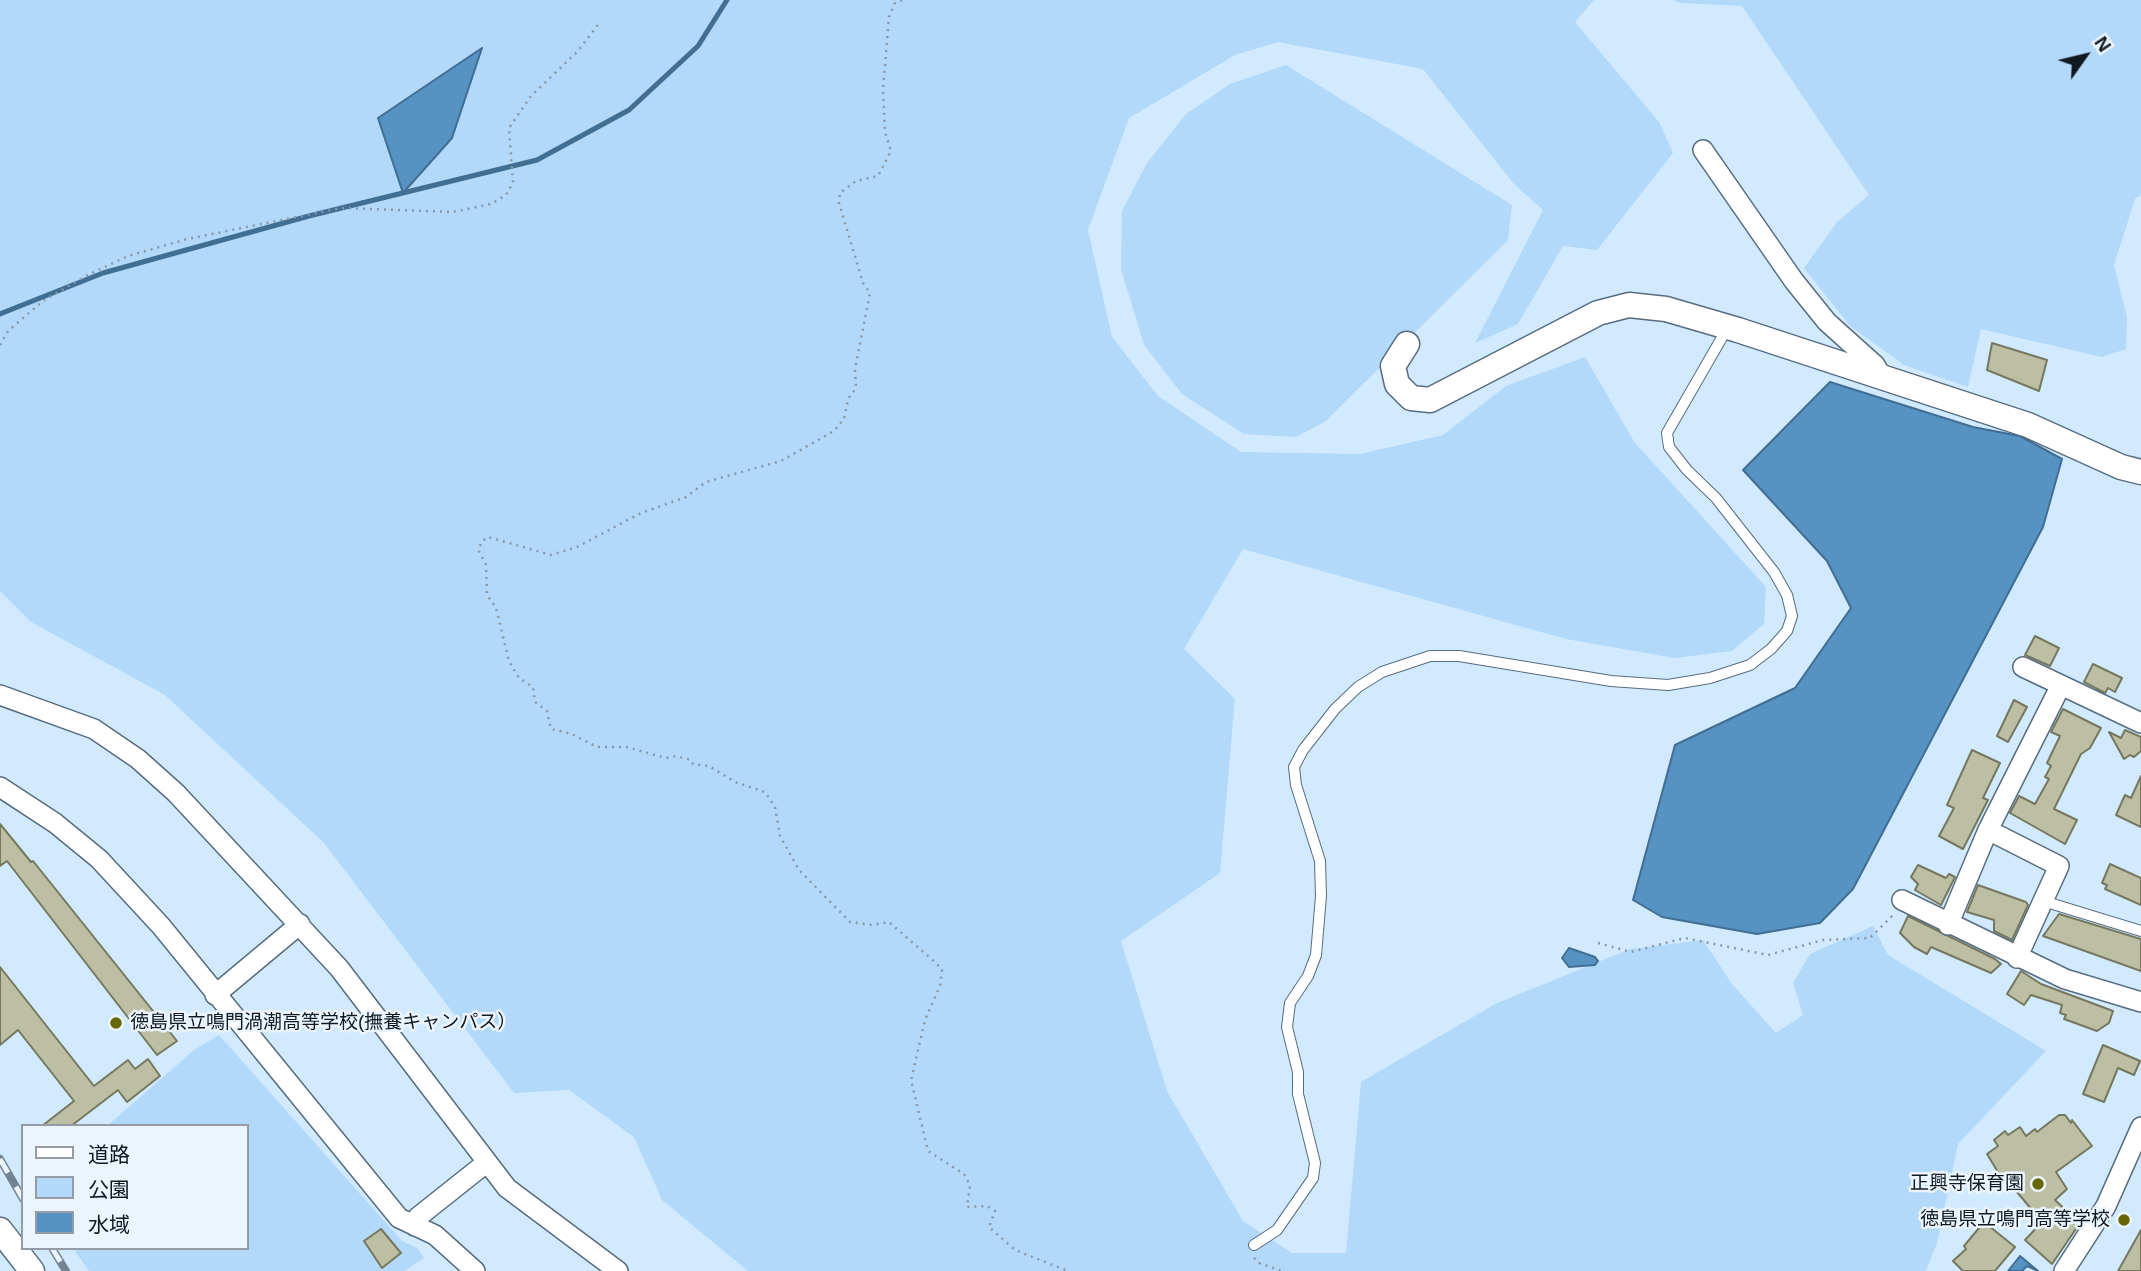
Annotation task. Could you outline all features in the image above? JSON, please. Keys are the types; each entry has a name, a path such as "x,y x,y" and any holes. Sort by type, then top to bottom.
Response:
{"street":[{"path":"1703,150 1794,281 1827,322 1875,365 1883,379"},
{"path":"1407,344 1393,366 1397,384 1410,398 1430,400 1598,313 1629,305 1666,309 2028,425 2120,467 2141,472"},
{"path":"2023,667 2141,723"},
{"path":"1948,925 1988,830 2061,685"},
{"path":"0,695 94,729 138,759 176,793 339,968 507,1188 618,1271"},
{"path":"0,787 55,823 99,859 161,926 399,1218 435,1235 475,1271"},
{"path":"1988,830 2059,866 2017,958"},
{"path":"1902,900 1948,925 2065,979 2141,1002"},
{"path":"215,995 300,924"},
{"path":"2064,1271 2106,1206 2141,1127"},
{"path":"415,1226 418,1217 486,1163"},
{"path":"0,1230 32,1271"}],"lane":[{"path":"1254,1245 1277,1230 1313,1178 1315,1163 1300,1106 1298,1072 1287,1027 1290,1003 1308,976 1316,955 1321,896 1320,861 1296,785 1294,767 1303,750 1335,709 1358,687 1382,672 1430,656 1459,656 1611,681 1668,685 1710,678 1750,664 1771,649 1787,631 1793,616 1787,595 1774,572 1716,498 1669,447 1667,433 1728,327"},
{"path":"2043,901 2141,931"}],"path":[{"path":"902,0 895,3 889,17 883,90 886,132 891,151 878,176 856,181 840,193 838,203 863,283 870,293 855,369 856,388 848,399 844,419 834,431 781,461 706,482 686,497 641,513 577,547 551,555 488,537 481,542 479,551 486,565 487,595 496,608 509,661 519,678 533,687 535,702 547,711 551,729 572,734 597,747 626,747 666,758 676,756 691,760 693,764 709,766 735,782 765,792 775,807 780,836 799,870 850,922 889,922 942,970 940,986 925,1020 911,1080 928,1151 964,1174 970,1185 967,1207 987,1206 995,1211 989,1227 1015,1251 1068,1271"},
{"path":"0,345 8,331 43,301 86,276 139,252 289,216 341,208 453,212 498,200 506,195 513,183 509,128 531,96 578,51 600,22"},
{"path":"1598,943 1631,952 1685,938 1768,955 1824,940 1870,938 1889,922 1902,900"},
{"path":"1254,1245 1252,1251 1259,1263 1282,1271"}],"green space":[{"path":"0,0 1594,0 1575,22 1659,122 1673,153 1597,250 1563,246 1518,324 1475,343 1543,210 1513,183 1423,69 1278,42 1235,55 1129,118 1088,230 1112,337 1158,396 1241,452 1360,454 1443,435 1506,386 1585,357 1635,443 1766,587 1764,624 1732,651 1675,658 1566,639 1243,549 1184,649 1235,699 1220,873 1121,941 1167,1091 1243,1221 1292,1253 1346,1253 1361,1082 1495,1004 1630,949 1703,940 1732,984 1776,1033 1803,1015 1793,983 1810,954 1873,926 1888,955 2046,1051 1958,1144 1937,1243 1926,1271 748,1271 662,1200 634,1137 569,1090 514,1093 324,843 165,695 31,622 0,591"},
{"path":"1672,0 2141,0 2141,195 2135,199 2114,265 2127,317 2126,349 2102,357 1981,329 1968,387 1904,365 1850,326 1804,268 1837,222 1869,195 1742,6 1681,3"},
{"path":"1286,65 1512,205 1508,240 1326,421 1296,437 1244,434 1182,394 1144,345 1121,269 1122,211 1147,163 1186,114 1230,84"},
{"path":"219,1035 402,1241 417,1248 424,1258 404,1271 89,1271 74,1250 248,1250 248,1124 109,1124 194,1050"}],"water":[{"path":"482,48 452,138 403,193 378,118"},
{"path":"1830,382 1973,427 2020,436 2062,459 2043,527 1853,889 1820,923 1757,934 1662,917 1633,900 1675,745 1795,688 1851,608 1827,561 1743,470"},
{"path":"1569,948 1595,957 1598,961 1595,965 1569,967 1562,958"},
{"path":"2020,1256 2038,1271 2027,1266 2022,1271 2008,1271"}],"building":[{"path":"1992,343 2047,360 2039,391 1987,370"},
{"path":"2035,636 2059,648 2050,666 2025,655"},
{"path":"2093,664 2122,678 2115,692 2108,688 2105,693 2084,682"},
{"path":"2014,700 2027,707 2008,742 1997,736"},
{"path":"2063,709 2101,728 2090,748 2081,754 2054,809 2077,820 2065,844 2010,813 2019,796 2035,804 2049,779 2045,777 2051,766 2047,763 2060,736 2051,732"},
{"path":"2125,730 2141,737 2141,751 2134,757 2130,755 2124,759 2109,732 2121,738"},
{"path":"1972,750 2000,763 1983,798 1988,800 1963,849 1939,836 1954,808 1947,805"},
{"path":"2141,776 2141,827 2116,815 2125,795 2131,798"},
{"path":"0,824 31,862 33,861 177,1041 157,1055 7,861 0,866"},
{"path":"2110,864 2141,878 2141,905 2105,889 2107,885 2102,883"},
{"path":"1918,865 1946,878 1949,874 1955,877 1941,905 1915,890 1918,884 1911,877"},
{"path":"1978,885 2028,905 2012,940 1994,931 1994,920 1967,912"},
{"path":"2059,914 2141,939 2141,971 2043,936"},
{"path":"1908,916 2001,964 1991,973 1931,947 1927,954 1914,947 1900,933"},
{"path":"0,967 94,1086 128,1060 135,1069 148,1059 160,1076 127,1102 118,1090 74,1124 45,1124 74,1101 18,1030 0,1045"},
{"path":"2021,971 2041,984 2113,1011 2109,1023 2097,1031 2064,1019 2066,1015 2060,1013 2062,1005 2031,995 2024,1005 2007,994"},
{"path":"2103,1045 2140,1061 2134,1075 2118,1068 2104,1102 2083,1094"},
{"path":"2059,1115 2065,1115 2071,1123 2072,1120 2092,1146 2056,1172 2067,1189 2055,1200 2080,1223 2052,1264 2025,1240 2042,1222 2007,1180 2004,1182 1987,1154 1998,1146 1994,1140 2005,1131 2008,1135 2020,1127 2026,1136 2035,1129 2037,1132"},
{"path":"1984,1222 2015,1247 1995,1271 1963,1271 1953,1261 1966,1249 1964,1246"},
{"path":"381,1229 401,1253 382,1268 364,1241"},
{"path":"2141,1230 2141,1271 2118,1271"}],"waterway":[{"path":"0,314 103,273 309,216 537,160 629,110 698,46 727,0"}],"railway":[{"path":"0,1159 21,1196"},
{"path":"53,1250 66,1271"}],"place":[{"name":"徳島県立鳴門渦潮高等学校(撫養キャンパス）","path":"116,1023"},
{"name":"正興寺保育園","path":"2038,1184"},
{"name":"徳島県立鳴門高等学校","path":"2124,1220"}]}
